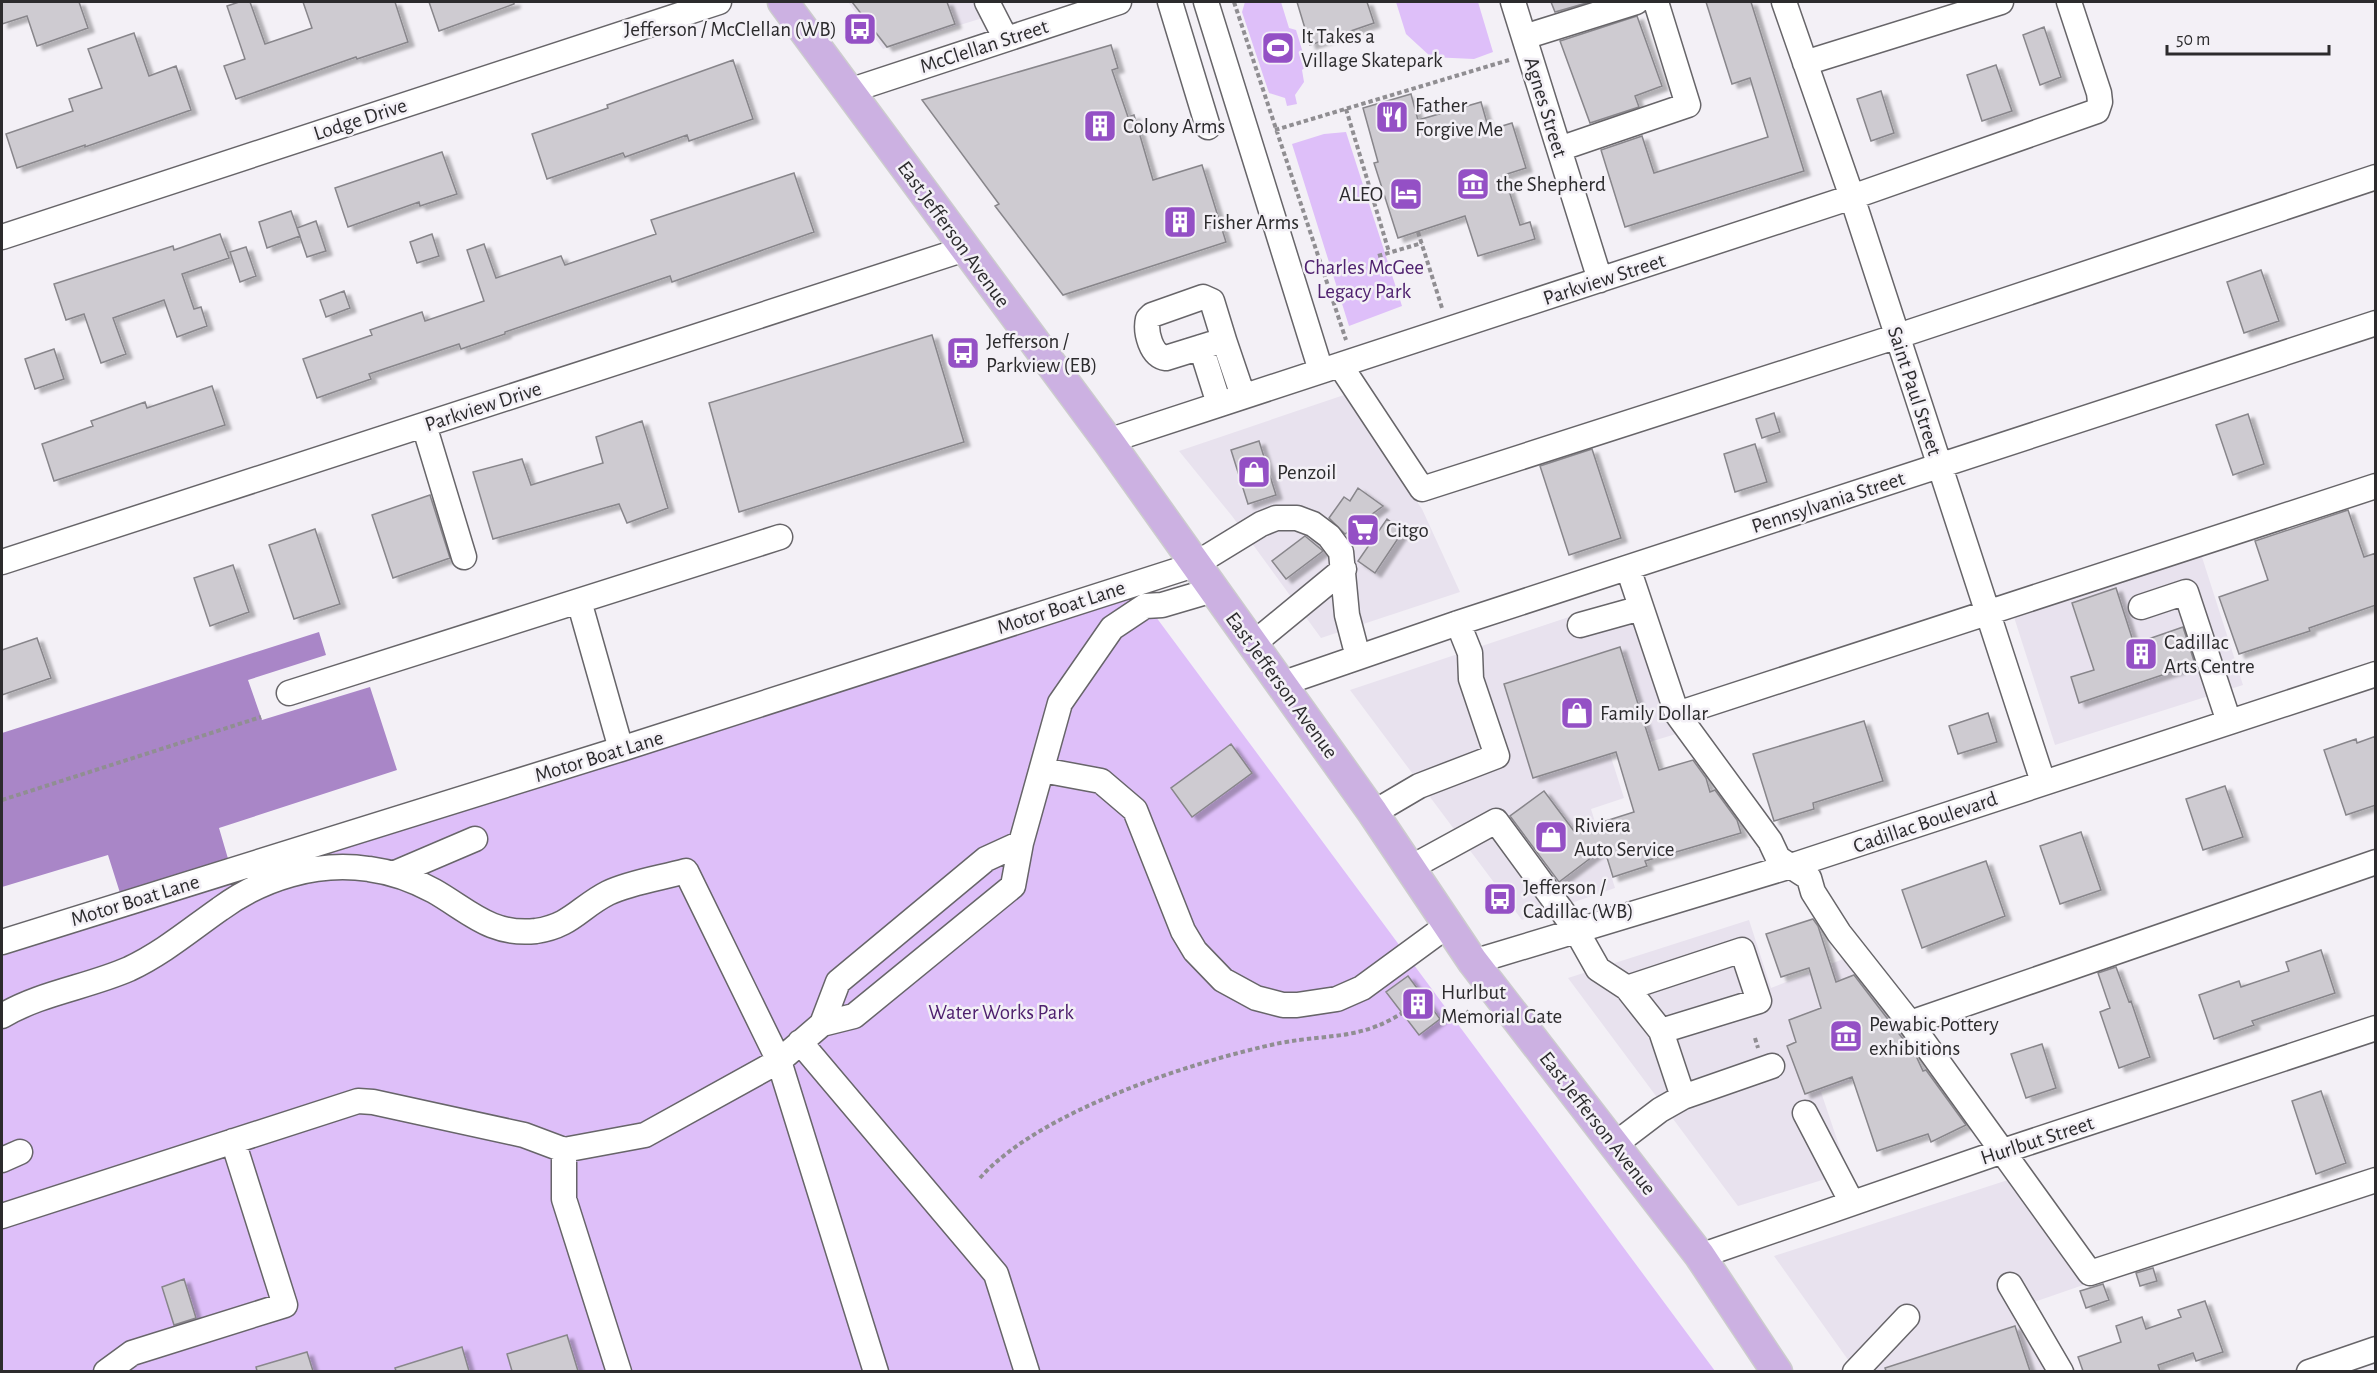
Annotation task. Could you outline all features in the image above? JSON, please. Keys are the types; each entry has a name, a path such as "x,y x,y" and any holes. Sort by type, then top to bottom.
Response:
{"main road":[{"name":"East Jefferson Avenue","path":"783,2 1108,441 1194,565 1373,813 1473,962 1700,1256 1777,1371"}],"street":[{"name":"Lodge Drive","path":"2,237 719,2"},
{"path":"987,2 1006,39"},
{"name":"McClellan Street","path":"849,91 1119,2"},
{"path":"1170,2 1208,127"},
{"path":"1206,2 1249,138 1336,360 1422,489 1898,336 2376,177"},
{"name":"Agnes Street","path":"1514,2 1600,280"},
{"path":"1527,45 1636,2"},
{"path":"1560,149 1688,105 1656,2"},
{"name":"Saint Paul Street","path":"1784,2 1852,197 2043,782"},
{"path":"1805,63 2001,2"},
{"name":"Parkview Street","path":"1108,441 1244,396 1336,360 1600,280 1852,197 2097,111 2100,102 2099,93 2069,2"},
{"name":"Parkview Drive","path":"2,562 965,249"},
{"path":"1224,340 1166,358 1159,357 1154,353 1147,325 1148,319 1152,315 1203,297 1212,301 1244,396"},
{"name":"Pennsylvania Street","path":"1281,684 1458,623 2376,323"},
{"path":"1201,347 1220,404"},
{"path":"424,425 464,557"},
{"path":"1677,714 2376,486"},
{"name":"Motor Boat Lane","path":"2,942 621,749 1194,565 1261,524 1276,518 1297,518 1313,524 1329,536 1341,552 1347,615 1358,657"},
{"path":"289,693 780,537"},
{"path":"1628,568 1677,714 1770,841 1778,858 1809,878 1813,892 1839,933 1910,1023 2091,1273 2376,1180"},
{"path":"1253,644 1344,569"},
{"path":"2,1216 358,1101 373,1102 524,1135 564,1150 645,1135 779,1061 822,1024 854,1016 1013,886 1021,843 1060,703 1112,628 1145,606 1162,605 1213,590"},
{"path":"2141,607 2187,592 2229,722"},
{"path":"579,601 621,749"},
{"path":"1580,625 1641,608"},
{"path":"1373,813 1419,786 1497,756 1471,679 1470,653 1458,623"},
{"name":"Cadillac Boulevard","path":"1473,962 1791,866 2376,674"},
{"path":"1042,770 1101,781 1134,810 1183,931 1196,951 1223,980 1256,998 1283,1005 1337,999 1362,988 1448,925"},
{"path":"1410,868 1496,821 1576,930 1598,969 1627,988 1661,1031 1683,1097"},
{"path":"393,874 475,839"},
{"path":"822,1024 838,982 986,859 1021,843"},
{"path":"1910,1023 2376,862"},
{"path":"2,1016 18,1007 101,980 144,961 180,940 237,897 277,879 301,872 334,868 369,869 393,874 432,890 485,924 500,929 525,931 561,924 581,913 598,899 619,889 686,871 779,1061 876,1371"},
{"path":"1627,988 1742,950 1759,1001 1661,1031"},
{"name":"Hurlbut Street","path":"1700,1256 2003,1151 2376,1028"},
{"path":"800,1042 996,1274 1028,1371"},
{"path":"1614,1145 1660,1110 1683,1097 1772,1066"},
{"path":"1805,1113 1852,1203"},
{"path":"106,1371 132,1353 285,1305 233,1141"},
{"path":"564,1150 564,1199 619,1371"},
{"path":"2010,1285 2061,1371"},
{"path":"1855,1371 1906,1317"},
{"path":"2309,1371 2376,1349"}],"path":[{"path":"1234,2 1277,130 1336,360"},
{"path":"1249,138 1346,109 1527,45"},
{"path":"1346,109 1389,252"},
{"path":"1418,232 1443,312"},
{"path":"1378,256 1422,243"},
{"path":"2,800 261,717"},
{"path":"980,1178 990,1166 1023,1143 1076,1112 1107,1098 1223,1057 1289,1042 1349,1035 1368,1030 1387,1023 1410,1008"}],"shaded area":[{"path":"848,2 982,2 989,16 883,49"},
{"path":"1344,395 1422,509 1460,592 1321,638 1232,516 1179,451"},
{"path":"2201,554 2243,685 2055,745 2013,614"},
{"path":"1629,597 1676,734 1610,754 1624,798 1591,809 1615,888 1522,920 1350,690"},
{"path":"319,632 326,655 248,680 262,720 370,687 397,770 219,828 229,862 121,896 108,855 2,887 2,733"},
{"path":"1749,920 1771,988 1848,957 1925,1056 1821,1092 1848,1172 1738,1206 1568,978"},
{"path":"2011,1179 2089,1283 2011,1310 2046,1371 1856,1371 1774,1256"}],"green space":[{"name":"It Takes a Village Skatepark","path":"1245,2 1281,2 1289,28 1296,30 1307,66 1302,70 1304,82 1295,95 1297,104 1287,106 1285,98 1269,93 1242,12"},
{"path":"1396,2 1478,2 1493,52 1474,59 1431,57 1406,34"},
{"name":"Charles McGee Legacy Park","path":"1346,132 1402,306 1349,326 1292,144 1324,134"},
{"name":"Water Works Park","path":"1136,590 1715,1371 2,1371 2,956"}],"building":[{"path":"2,2 79,2 88,28 37,46 27,16 2,24"},
{"path":"239,2 250,2 265,44 312,28 303,2 395,2 408,42 357,59 356,57 236,99 224,66 245,59 227,6"},
{"path":"429,2 514,2 514,4 439,31"},
{"path":"852,2 947,2 955,24 887,47"},
{"path":"1297,2 1367,2 1374,23 1310,45"},
{"path":"1551,2 1590,2 1555,12"},
{"path":"1706,2 1751,2 1804,171 1625,227 1601,150 1642,136 1654,173 1768,137 1750,78 1732,84"},
{"path":"1637,16 1662,86 1635,96 1639,107 1590,123 1560,41"},
{"path":"2044,27 2061,77 2040,85 2023,35"},
{"path":"134,33 149,76 176,66 191,110 17,168 6,134 73,111 69,99 102,88 88,49"},
{"path":"1111,45 1118,68 1112,70 1128,117 1134,115 1153,180 1202,165 1226,242 1063,295 995,206 999,204 922,100"},
{"path":"733,60 753,119 689,141 687,135 625,157 623,153 547,179 532,134 608,108 607,105"},
{"path":"1996,65 2012,111 1982,121 1967,75"},
{"path":"1881,91 1894,133 1871,141 1857,99"},
{"path":"1411,94 1418,120 1481,102 1489,130 1512,123 1526,168 1504,175 1520,225 1530,222 1535,239 1478,256 1465,216 1398,238 1374,163 1378,162 1363,108"},
{"path":"442,152 457,194 420,206 419,202 348,227 335,188"},
{"path":"794,173 814,232 672,282 670,276 461,349 459,344 369,374 371,379 317,398 303,359 372,335 370,330 422,312 425,321 484,301 467,250 484,244 496,278 561,256 565,265 656,234 651,220"},
{"path":"291,211 300,236 267,248 259,222"},
{"path":"316,221 326,251 307,257 297,228"},
{"path":"220,234 229,258 182,274 194,309 201,307 207,326 177,337 164,300 113,318 126,354 101,363 84,314 66,320 54,284 173,246 174,250"},
{"path":"432,234 439,256 417,263 410,242"},
{"path":"246,247 256,276 240,282 230,252"},
{"path":"2261,270 2279,321 2244,333 2227,282"},
{"path":"344,291 350,308 326,317 320,300"},
{"path":"932,335 964,442 739,512 709,403"},
{"path":"54,349 64,379 35,389 25,359"},
{"path":"212,386 225,425 54,481 42,444 93,426 91,421 145,402 147,408"},
{"path":"1774,413 1780,432 1762,438 1756,419"},
{"path":"2248,414 2264,464 2233,475 2216,425"},
{"path":"642,421 668,508 627,523 619,504 493,539 473,472 522,459 531,485 603,463 596,437"},
{"name":"Penzoil","path":"1259,441 1276,495 1248,504 1231,450"},
{"path":"1755,444 1767,482 1735,492 1724,454"},
{"path":"1592,449 1621,538 1569,555 1540,466"},
{"path":"1358,488 1383,506 1345,534 1329,518 1344,497 1350,501"},
{"path":"430,495 450,558 393,578 372,515"},
{"path":"2348,510 2364,557 2376,553 2376,605 2309,628 2310,631 2239,654 2219,597 2268,580 2255,541"},
{"path":"1387,519 1403,531 1375,573 1358,561"},
{"path":"315,529 340,604 294,619 269,545"},
{"path":"1305,536 1323,551 1286,579 1272,561"},
{"path":"233,565 249,612 210,626 194,578"},
{"name":"Cadillac Arts Centre","path":"2116,588 2134,644 2183,627 2195,664 2079,703 2071,677 2094,670 2072,603"},
{"path":"37,638 51,678 2,695 2,650"},
{"path":"1620,647 1659,770 1693,760 1706,778 1710,792 1715,790 1737,820 1741,833 1645,861 1647,866 1613,877 1604,848 1559,882 1510,816 1544,791 1574,831 1634,812 1616,752 1533,778 1504,684"},
{"path":"1988,713 1997,742 1958,754 1949,726"},
{"path":"1864,721 1883,781 1813,803 1814,809 1774,821 1753,754"},
{"path":"2376,736 2376,805 2346,815 2324,750 2356,739 2357,743"},
{"path":"1231,744 1252,773 1192,817 1171,788"},
{"path":"2225,786 2243,837 2203,850 2186,799"},
{"path":"2081,832 2101,890 2060,904 2040,846"},
{"path":"1986,861 2005,916 1922,948 1902,890"},
{"path":"1813,919 1818,926 1836,982 1854,975 1916,1056 1923,1071 1926,1070 1966,1125 1931,1142 1928,1134 1877,1151 1852,1077 1805,1094 1787,1046 1796,1042 1789,1020 1821,1008 1809,968 1781,977 1766,934"},
{"path":"2321,950 2335,993 2252,1021 2254,1025 2214,1039 2199,995 2239,981 2241,987 2289,971 2286,962"},
{"path":"2116,967 2129,1002 2131,1001 2150,1057 2119,1068 2100,1012 2110,1008 2098,973"},
{"name":"Hurlbut Memorial Gate","path":"1408,976 1440,1019 1419,1035 1386,992"},
{"path":"2042,1044 2056,1088 2026,1098 2011,1054"},
{"path":"2321,1091 2346,1163 2316,1174 2292,1101"},
{"path":"2153,1268 2157,1281 2140,1286 2136,1273"},
{"path":"184,1279 196,1318 174,1325 162,1287"},
{"path":"2103,1284 2109,1300 2086,1308 2080,1291"},
{"path":"2205,1301 2223,1352 2196,1361 2193,1353 2158,1365 2160,1371 2083,1371 2078,1357 2121,1342 2116,1326 2142,1317 2146,1329 2181,1317 2178,1310"},
{"path":"2015,1326 2030,1371 1886,1371 1885,1368"},
{"path":"567,1335 578,1371 512,1371 507,1354"},
{"path":"462,1347 469,1371 396,1371 395,1368"},
{"path":"307,1352 313,1371 257,1371 256,1367"}],"place":[{"name":"Jefferson / McClellan (WB)","path":"860,29"},
{"name":"It Takes a Village Skatepark","path":"1278,48"},
{"name":"Father Forgive Me","path":"1392,117"},
{"name":"Colony Arms","path":"1100,126"},
{"name":"the Shepherd","path":"1473,184"},
{"name":"ALEO","path":"1406,194"},
{"name":"Fisher Arms","path":"1180,222"},
{"name":"Jefferson / Parkview (EB)","path":"963,353"},
{"name":"Penzoil","path":"1254,472"},
{"name":"Citgo","path":"1363,530"},
{"name":"Cadillac Arts Centre","path":"2141,654"},
{"name":"Family Dollar","path":"1577,713"},
{"name":"Riviera Auto Service","path":"1551,837"},
{"name":"Jefferson / Cadillac (WB)","path":"1500,899"},
{"name":"Hurlbut Memorial Gate","path":"1418,1004"},
{"name":"Pewabic Pottery exhibitions","path":"1846,1036"}]}
